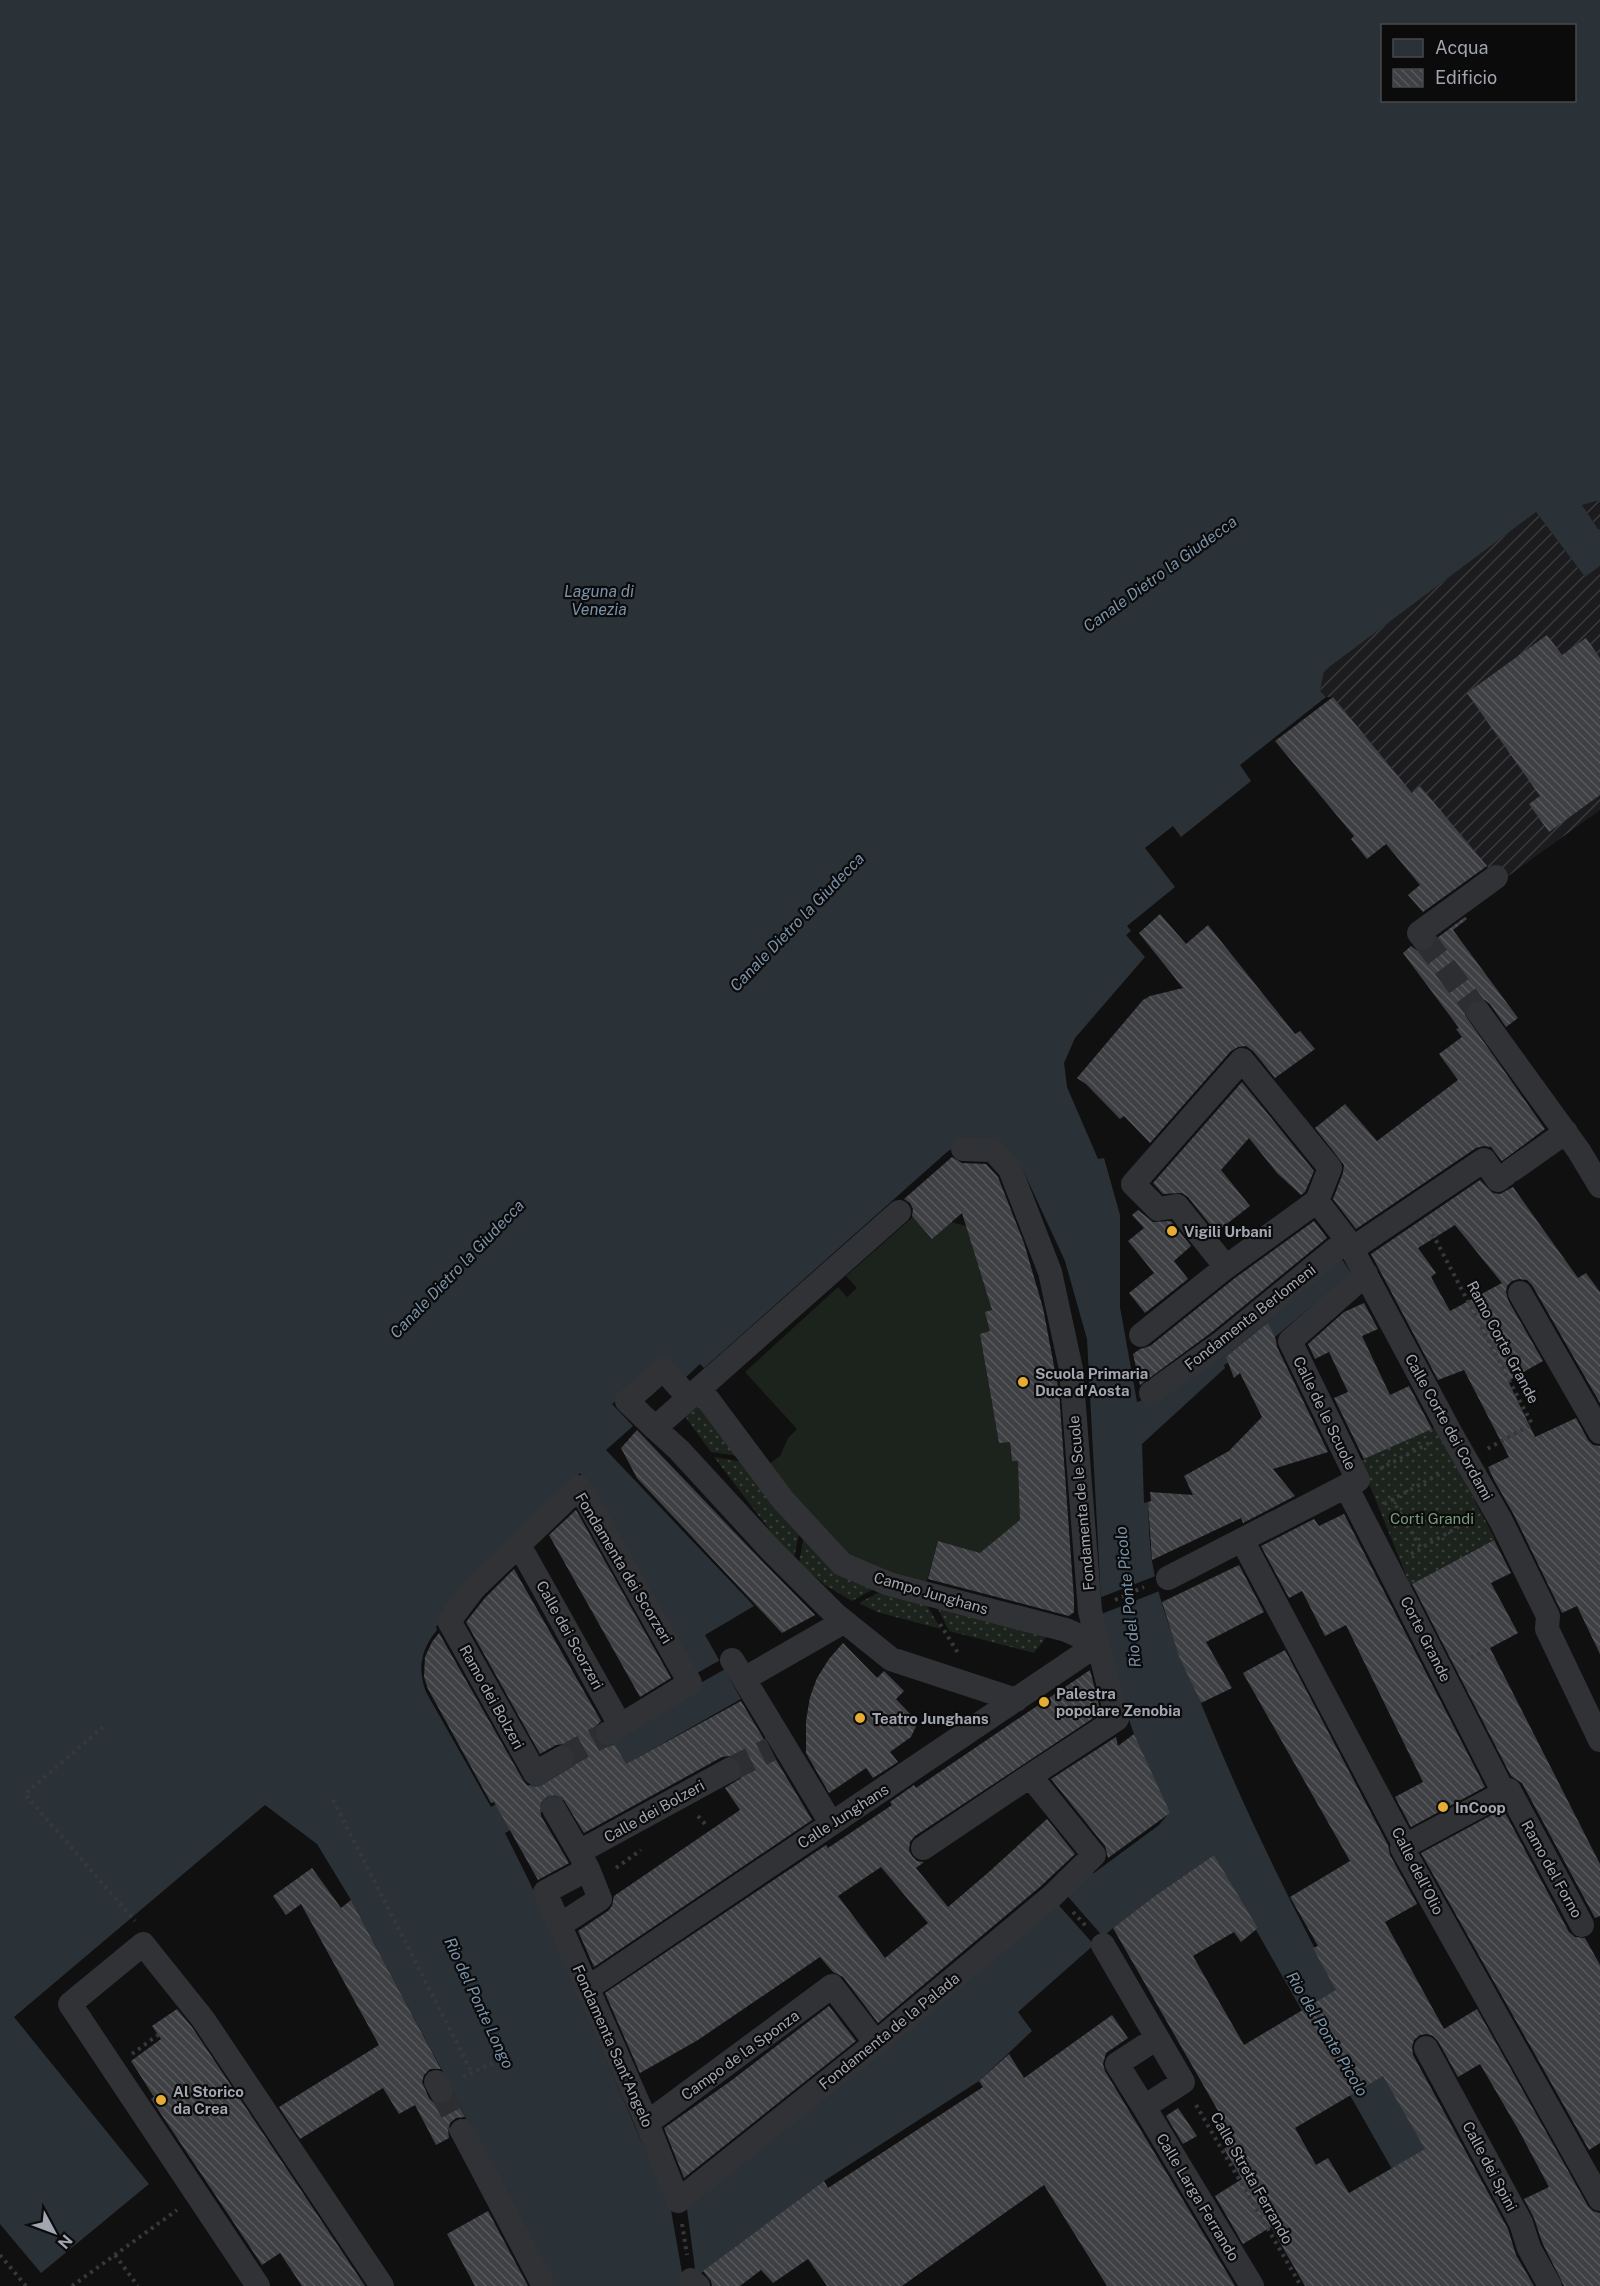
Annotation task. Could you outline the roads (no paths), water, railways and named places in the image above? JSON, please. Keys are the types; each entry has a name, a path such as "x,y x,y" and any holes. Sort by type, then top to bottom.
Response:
{"street":[{"path":"1423,938 1419,933 1496,877"},
{"path":"1479,1012 1579,1150 1600,1186"},
{"path":"1141,1335 1226,1267 1317,1201 1330,1168 1242,1060 1133,1184 1158,1209 1177,1206 1226,1267"},
{"name":"Fondamenta Berlomeni","path":"1151,1393 1350,1245 1417,1205 1484,1160 1498,1180 1566,1132"},
{"name":"Fondamenta de le Scuole","path":"963,1149 993,1150 1010,1169 1050,1272 1071,1369 1090,1611 1117,1719 1030,1776"},
{"name":"Calle Corte dei Cordami","path":"1317,1201 1350,1245 1450,1432 1493,1507 1548,1616 1547,1629 1600,1740"},
{"path":"899,1212 655,1428 679,1450 771,1551 843,1622 891,1659 1016,1700"},
{"name":"Calle de le Scuole","path":"1168,1578 1352,1483 1290,1341 1366,1274"},
{"path":"1520,1293 1600,1432"},
{"name":"Campo Junghans","path":"655,1428 627,1401 663,1369 694,1393 783,1500 842,1564 889,1584 1066,1630 1098,1644"},
{"name":"Corte Grande","path":"1352,1483 1362,1516 1504,1793"},
{"name":"Fondamenta dei Scorzeri","path":"449,1621 474,1588 579,1487 690,1683 614,1729"},
{"name":"Calle dell'Olio","path":"1242,1540 1405,1846 1402,1848 1600,2199"},
{"name":"Calle dei Scorzeri","path":"519,1545 614,1729"},
{"name":"Ramo dei Bolzeri","path":"449,1621 535,1773 562,1758"},
{"path":"831,1824 777,1747 738,1669 843,1622"},
{"name":"Calle Junghans","path":"588,1988 1098,1644"},
{"path":"923,1848 1030,1776"},
{"name":"Fondamenta de la Palada","path":"678,2201 876,2043 1056,1893 1094,1855 1030,1776"},
{"name":"Calle dei Bolzeri","path":"545,1892 584,1861 719,1779"},
{"name":"Ramo del Forno","path":"1504,1793 1509,1790 1582,1925"},
{"path":"1405,1846 1504,1793"},
{"path":"555,1809 584,1861 600,1899 560,1925"},
{"name":"Fondamenta Sant'Angelo","path":"545,1892 647,2123 678,2201"},
{"path":"258,2286 70,2004 143,1944 203,2019 382,2286"},
{"path":"1103,1945 1183,2082 1144,2107"},
{"name":"Campo de la Sponza","path":"647,2123 832,1986 876,2043"},
{"name":"Calle Larga Ferrando","path":"1157,2038 1118,2064 1251,2286"},
{"name":"Calle dei Spini","path":"1426,2048 1521,2223 1528,2248 1550,2286"},
{"path":"462,2131 544,2286"}],"water":[{"name":"Laguna di Venezia","path":"0,0 1600,0 1600,500 1582,505 1600,532 1600,566 1585,577 1536,512 1324,671 1320,691 1326,697 1240,765 1251,781 1181,837 1173,826 1145,848 1175,887 1127,926 1131,931 1126,935 1145,957 1075,1038 1064,1063 1067,1087 1098,1159 1104,1158 1120,1215 1120,1307 1137,1402 1152,1397 1338,1253 1351,1273 1275,1337 1224,1365 1225,1368 1142,1444 1144,1503 1148,1502 1152,1561 1170,1629 1239,1792 1318,1955 1435,2166 1392,2169 1256,1930 1258,1928 1214,1855 1113,1928 1018,2012 1032,2031 979,2081 824,2181 684,2286 549,2286 442,2070 351,1900 317,1844 265,1805 14,2017 149,2184 41,2273 0,2224","holes":["958,1145 1022,1168 1065,1261 1087,1339 1102,1619 1110,1664 1134,1734 1169,1813 1159,1825 1094,1873 1091,1871 671,2210 530,1883 505,1833 741,1699 705,1635 754,1606 606,1450 633,1426 612,1404 664,1358 684,1379 700,1364 704,1368 947,1152","580,1473 701,1687 491,1807 426,1692 421,1667 424,1652 437,1630 436,1627 470,1580"]}],"tunnel":[{"path":"1423,938 1479,1013"},
{"path":"562,1758 608,1733"},
{"path":"729,1770 771,1749"},
{"path":"441,2091 462,2131"}],"place":[{"name":"Vigili Urbani","path":"1172,1231"},
{"name":"Scuola Primaria Duca d'Aosta","path":"1023,1382"},
{"name":"Palestra popolare Zenobia","path":"1044,1702"},
{"name":"Teatro Junghans","path":"860,1718"},
{"name":"InCoop","path":"1443,1807"},
{"name":"Al Storico da Crea","path":"161,2100"}],"water label":[{"name":"Canale Dietro la Giudecca","path":"1160,574"},
{"name":"Canale Dietro la Giudecca","path":"797,922"},
{"name":"Canale Dietro la Giudecca","path":"457,1269"},
{"name":"Rio del Ponte Picolo","path":"1128,1597"},
{"name":"Rio del Ponte Longo","path":"479,2003"},
{"name":"Rio del Ponte Picolo","path":"1327,2034"}],"park label":[{"name":"Corti Grandi","path":"1432,1518"}]}
